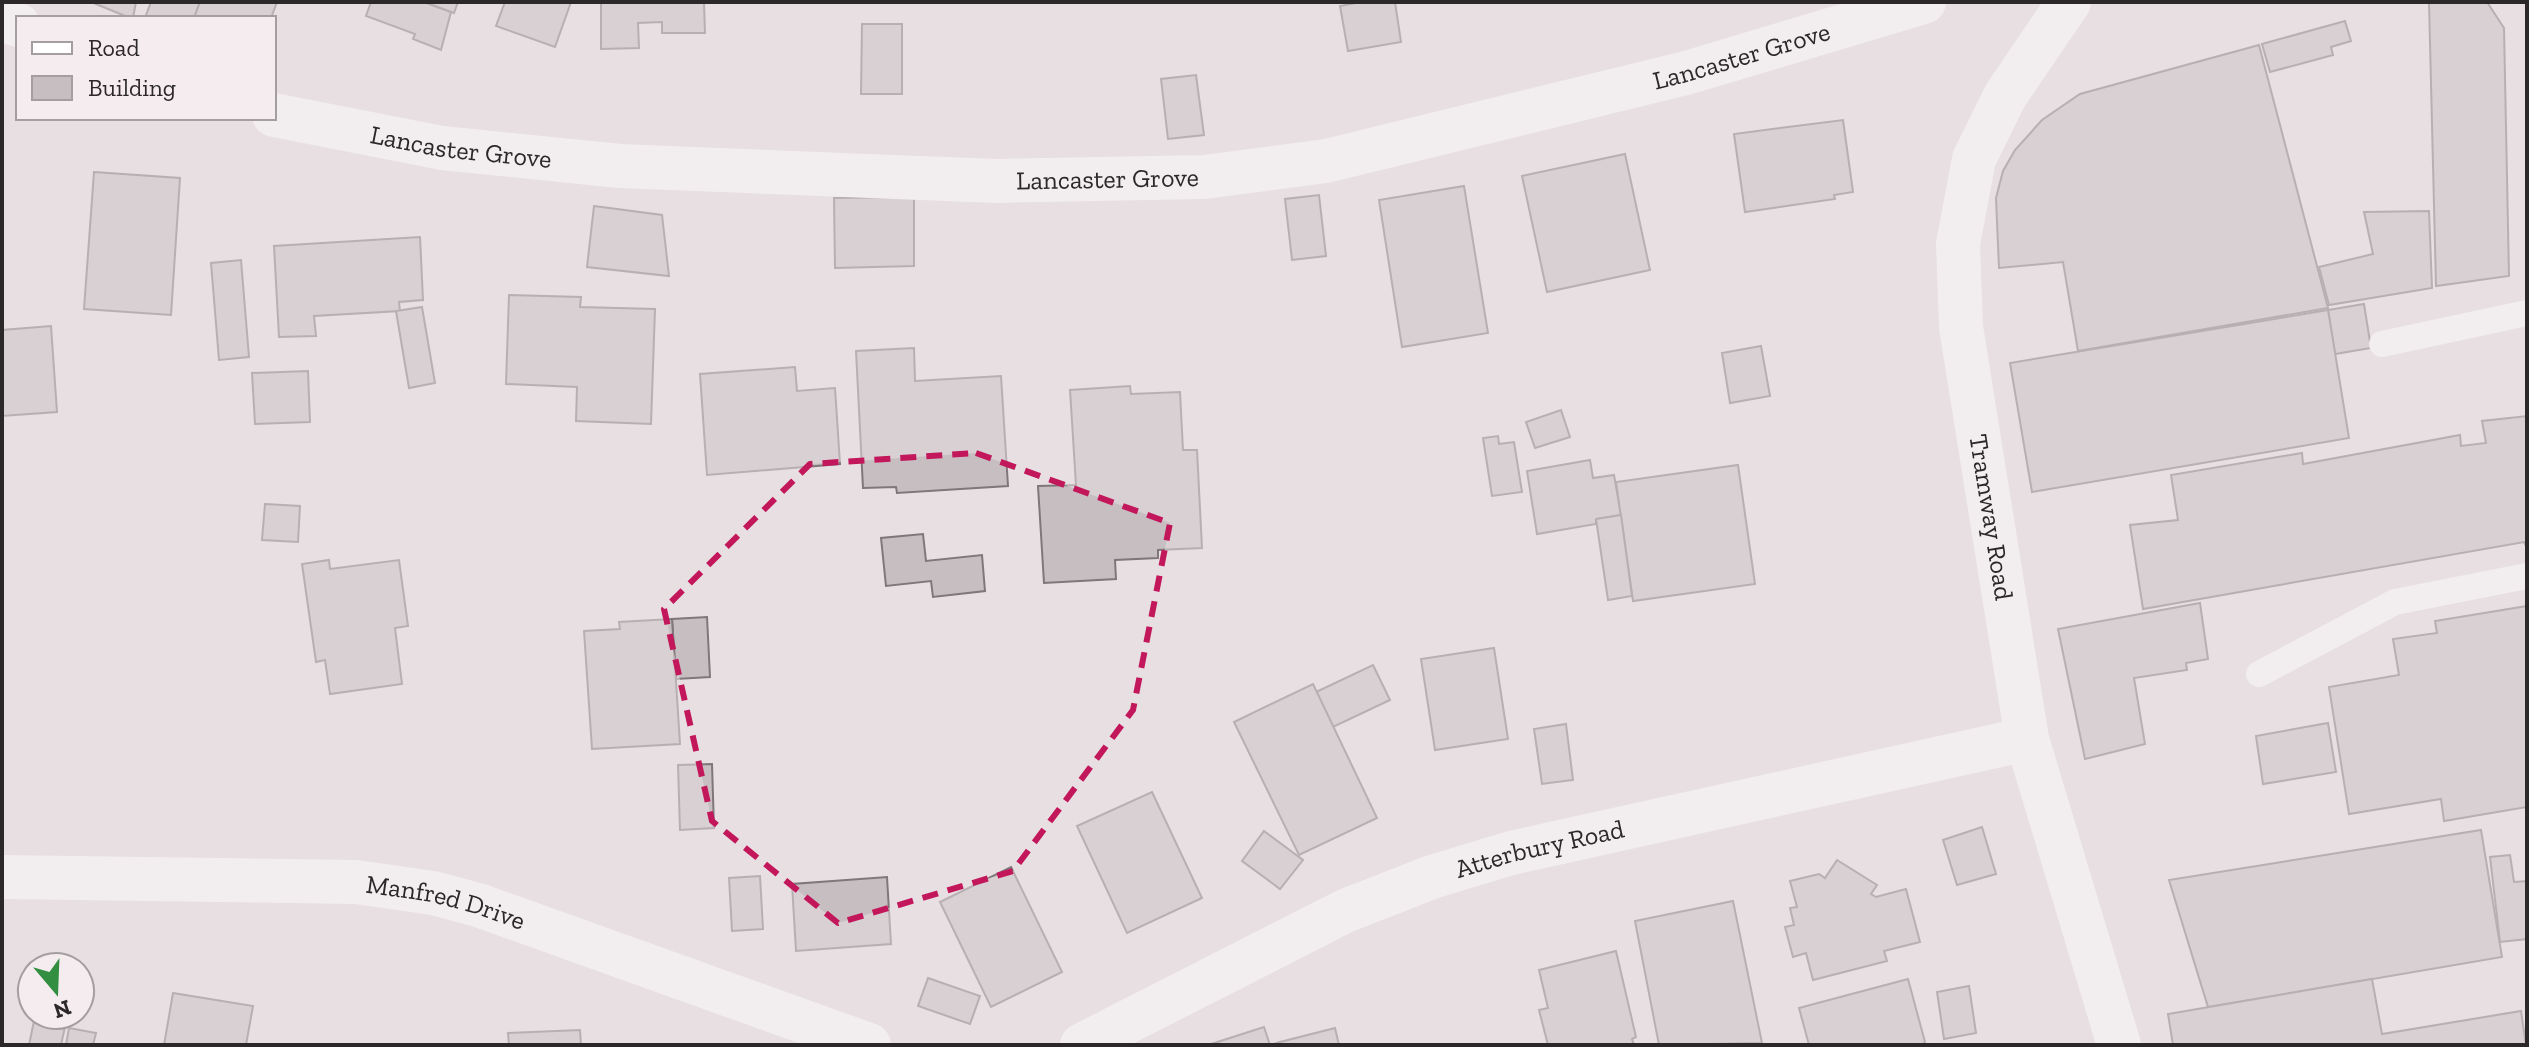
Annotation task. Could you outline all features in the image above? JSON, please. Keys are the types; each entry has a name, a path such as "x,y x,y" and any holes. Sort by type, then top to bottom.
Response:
{"street":[{"name":"Lancaster Grove","path":"276,115 442,148 620,166 996,181 1204,177 1256,173 1371,150 1686,73 1924,2"},
{"name":"Tramway Road","path":"2069,2 2005,96 1974,159 1958,244 1961,327 2027,739 2119,1045"},
{"name":"Atterbury Road","path":"1082,1045 1345,911 1432,877 1511,853 2027,739"},
{"name":"Manfred Drive","path":"2,877 356,882 433,893 478,905 869,1045"}],"lane":[{"path":"2382,344 2527,313"},
{"path":"2259,674 2395,602 2527,576"}],"highlighted area":[{"path":"976,453 1170,523 1133,710 1013,871 838,923 712,821 664,609 810,464"}],"building":[{"path":"91,2 136,2 133,16 125,16"},
{"path":"151,2 200,2 195,16 146,16"},
{"path":"200,2 277,2 272,16 195,16"},
{"path":"371,2 424,2 451,12 441,50 413,39 415,34 366,16"},
{"path":"424,2 458,2 454,13"},
{"path":"505,2 571,2 555,47 496,26"},
{"path":"601,2 726,3 704,3 705,33 662,33 662,22 638,23 639,48 601,49"},
{"path":"1361,2 1395,2 1401,42 1348,51 1340,6"},
{"path":"2429,2 2487,2 2504,28 2509,276 2436,286"},
{"path":"2345,21 2351,41 2331,47 2333,55 2270,72 2262,44"},
{"path":"862,24 902,24 902,94 861,94"},
{"path":"2259,45 2328,308 2078,351 2063,262 1999,268 1996,198 2003,171 2015,150 2042,120 2080,94"},
{"path":"1196,75 1204,135 1168,139 1161,79"},
{"path":"1843,120 1853,192 1834,195 1835,199 1745,212 1734,134"},
{"path":"1625,154 1650,270 1547,292 1522,176"},
{"path":"94,172 180,178 171,315 84,309"},
{"path":"1464,186 1488,333 1402,347 1379,200"},
{"path":"1319,195 1326,256 1292,260 1285,199"},
{"path":"914,197 914,266 835,268 834,198"},
{"path":"594,206 662,215 669,276 587,267"},
{"path":"2429,211 2432,288 2329,305 2319,267 2373,254 2364,212"},
{"path":"420,237 423,300 399,302 400,311 314,316 316,336 279,337 274,246"},
{"path":"241,260 249,357 219,360 211,263"},
{"path":"509,295 581,297 580,307 655,309 651,424 576,421 577,387 506,384"},
{"path":"2364,304 2371,348 2335,354 2328,310"},
{"path":"422,307 435,383 409,388 396,311"},
{"path":"2328,310 2349,438 2032,492 2010,363"},
{"path":"51,326 57,412 2,416 2,330"},
{"path":"1761,346 1770,396 1730,403 1722,353"},
{"path":"914,348 915,381 1001,376 1008,486 897,493 896,487 863,488 856,351"},
{"path":"795,367 797,391 835,388 840,464 707,475 700,374"},
{"path":"308,371 310,422 255,424 252,373"},
{"path":"1130,386 1131,394 1180,392 1183,450 1197,450 1202,548 1158,550 1158,558 1115,560 1116,579 1044,583 1038,486 1076,485 1070,390"},
{"path":"1561,410 1570,437 1535,448 1526,422"},
{"path":"2527,416 2527,548 2524,542 2143,609 2130,525 2178,520 2171,475 2302,453 2303,464 2460,435 2461,446 2486,443 2482,421"},
{"path":"1498,436 1499,444 1514,442 1522,492 1492,496 1483,438"},
{"path":"1590,460 1593,478 1614,475 1621,515 1596,519 1596,524 1537,534 1527,471"},
{"path":"1738,465 1755,584 1633,601 1616,482"},
{"path":"265,504 300,506 298,542 262,540"},
{"path":"1621,515 1632,596 1608,600 1596,519"},
{"path":"923,534 926,561 982,555 985,591 933,597 931,581 886,586 881,538"},
{"path":"329,560 330,569 399,560 408,626 395,628 402,684 330,694 325,660 316,662 302,564"},
{"path":"2200,603 2208,659 2186,663 2187,670 2134,678 2145,744 2085,759 2058,629"},
{"path":"2527,606 2527,807 2444,821 2441,799 2349,814 2329,687 2399,675 2393,639 2437,633 2435,621"},
{"path":"707,617 710,677 676,679 672,619"},
{"path":"672,619 680,744 592,749 584,631 620,629 619,622"},
{"path":"1494,648 1508,739 1435,750 1421,659"},
{"path":"1373,665 1390,700 1333,727 1316,692"},
{"path":"1313,684 1377,818 1299,855 1234,722"},
{"path":"2328,723 2336,772 2263,784 2256,736"},
{"path":"1566,724 1573,780 1542,784 1534,729"},
{"path":"712,764 714,828 680,830 678,765"},
{"path":"1152,792 1202,898 1127,933 1077,826"},
{"path":"1982,827 1996,874 1957,885 1943,840"},
{"path":"2481,830 2502,957 2208,1007 2169,880"},
{"path":"1264,831 1303,860 1280,889 1242,861"},
{"path":"2510,855 2514,882 2527,881 2527,939 2500,942 2490,857"},
{"path":"1837,860 1877,885 1871,894 1876,897 1906,889 1920,942 1884,951 1887,961 1813,980 1806,953 1793,957 1785,927 1794,925 1790,908 1797,907 1790,881 1819,874 1825,878"},
{"path":"1011,867 1062,972 991,1007 940,902"},
{"path":"760,876 763,929 732,931 729,878"},
{"path":"887,877 891,944 796,951 792,884"},
{"path":"1733,901 1762,1043 1659,1045 1635,921"},
{"path":"1616,951 1636,1037 1632,1039 1634,1045 1548,1045 1539,1010 1548,1008 1539,970"},
{"path":"928,978 980,996 970,1024 918,1006"},
{"path":"1908,979 1925,1042 1922,1045 1809,1045 1799,1008"},
{"path":"2372,979 2382,1034 2521,1011 2526,1045 2173,1045 2168,1014"},
{"path":"1969,986 1976,1033 1944,1039 1937,992"},
{"path":"173,993 253,1006 246,1045 164,1045"},
{"path":"1264,1027 1270,1045 1208,1045"},
{"path":"1335,1028 1339,1045 1281,1045 1280,1042"},
{"path":"580,1030 581,1045 509,1045 508,1033"},
{"path":"32,1031 64,1031 61,1045 29,1045"},
{"path":"68,1031 96,1033 93,1045 66,1045"}]}
